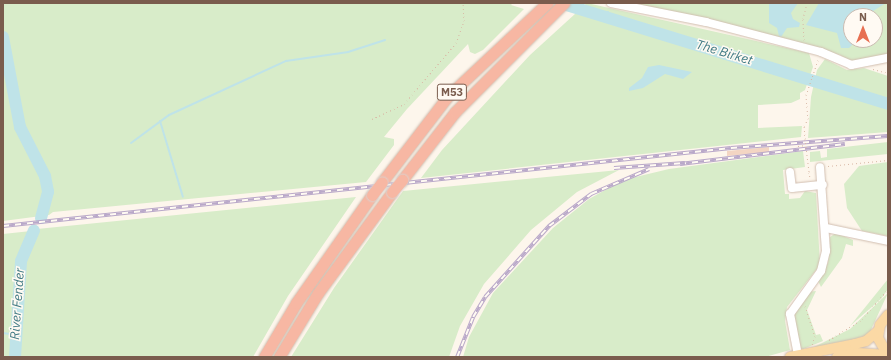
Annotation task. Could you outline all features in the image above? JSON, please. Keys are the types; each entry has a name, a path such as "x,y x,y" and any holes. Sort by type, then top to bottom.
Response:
{"highway":[{"name":"M53","path":"264,357 296,303 372,194 448,96 547,3"},
{"name":"M53","path":"279,357 318,292 392,192 455,112 564,3"}],"main road":[{"path":"794,356 866,341 878,331 887,313"},
{"path":"878,331 880,344 888,355"},
{"path":"837,357 857,353 888,355"}],"street":[{"path":"611,3 710,23 803,47 821,52 845,64 863,66 888,58"},
{"path":"794,356 790,314 821,271 826,251 823,185 824,166"},
{"path":"790,172 792,188 823,185"},
{"path":"826,228 888,241"}],"path":[{"path":"372,119 404,104 456,43 464,20 463,3"},
{"path":"803,47 803,19 807,3"},
{"path":"811,180 804,129 808,119 806,95 821,52"},
{"path":"863,66 888,73"},
{"path":"798,146 806,145"},
{"path":"824,166 888,160"},
{"path":"824,343 862,319 888,289"},
{"path":"803,294 806,313 815,336 811,348 818,345"}],"green space":[{"path":"3,3 513,3 511,5 524,9 483,50 475,54 470,52 468,44 407,109 384,137 394,139 394,145 366,182 53,212 49,215 3,221"},
{"path":"587,3 809,53 813,67 805,90 800,93 800,99 791,103 758,105 758,128 802,126 801,137 421,178 442,150 530,55"},
{"path":"628,3 888,3 888,53 855,66 840,55 787,40"},
{"path":"825,59 847,70 864,68 888,76 888,132 808,138 811,97 817,70"},
{"path":"888,142 888,154 810,162 810,152 820,151 821,158 827,157 827,149"},
{"path":"803,151 805,167 783,170 785,194 789,194 789,199 800,198 805,191 816,193 820,265 787,307 785,321 790,350 765,357 463,357 469,337 493,293 553,228 589,199 623,180 669,169"},
{"path":"888,162 888,236 862,231 847,208 844,184 859,166"},
{"path":"619,170 577,192 531,230 484,284 460,326 449,357 291,357 334,288 403,191"},
{"path":"356,197 288,296 253,357 17,357 23,262 37,229"},
{"path":"31,231 18,267 12,357 3,357 3,234"},
{"path":"836,233 853,240 853,246 846,244 842,258 821,287 817,279 828,263 830,237"},
{"path":"888,279 888,289 881,299 850,326"},
{"path":"816,291 807,310 816,335 820,334 823,341 803,349 799,348 792,319 795,307 807,292"},
{"path":"888,293 869,334 861,339 812,348 850,329"}],"water":[{"path":"769,3 798,3 791,13 793,19 800,23 799,27 787,28 781,37 779,36 777,28 769,23"},
{"path":"819,3 886,3 878,8 843,8 843,48 841,48 837,33 806,25"},
{"path":"659,65 692,72 683,79 665,74 643,88 629,91 629,88 642,78 648,67"}],"building":[{"path":"769,147 769,152 727,156 727,151"}],"waterway":[{"name":"The Birket","path":"560,3 888,104"},
{"name":"River Fender","path":"3,37 20,127 45,176 48,192 41,218"},
{"path":"131,143 169,115 286,61 348,52 385,40"},
{"path":"160,121 183,197"},
{"name":"River Fender","path":"15,357 21,261 34,231"},
{"path":"3,333 16,335"}],"railway":[{"path":"3,226 731,148 888,136"},
{"path":"680,164 845,144"},
{"path":"614,168 685,163"},
{"path":"457,357 473,317 485,297 549,226 591,194 649,169"}]}
